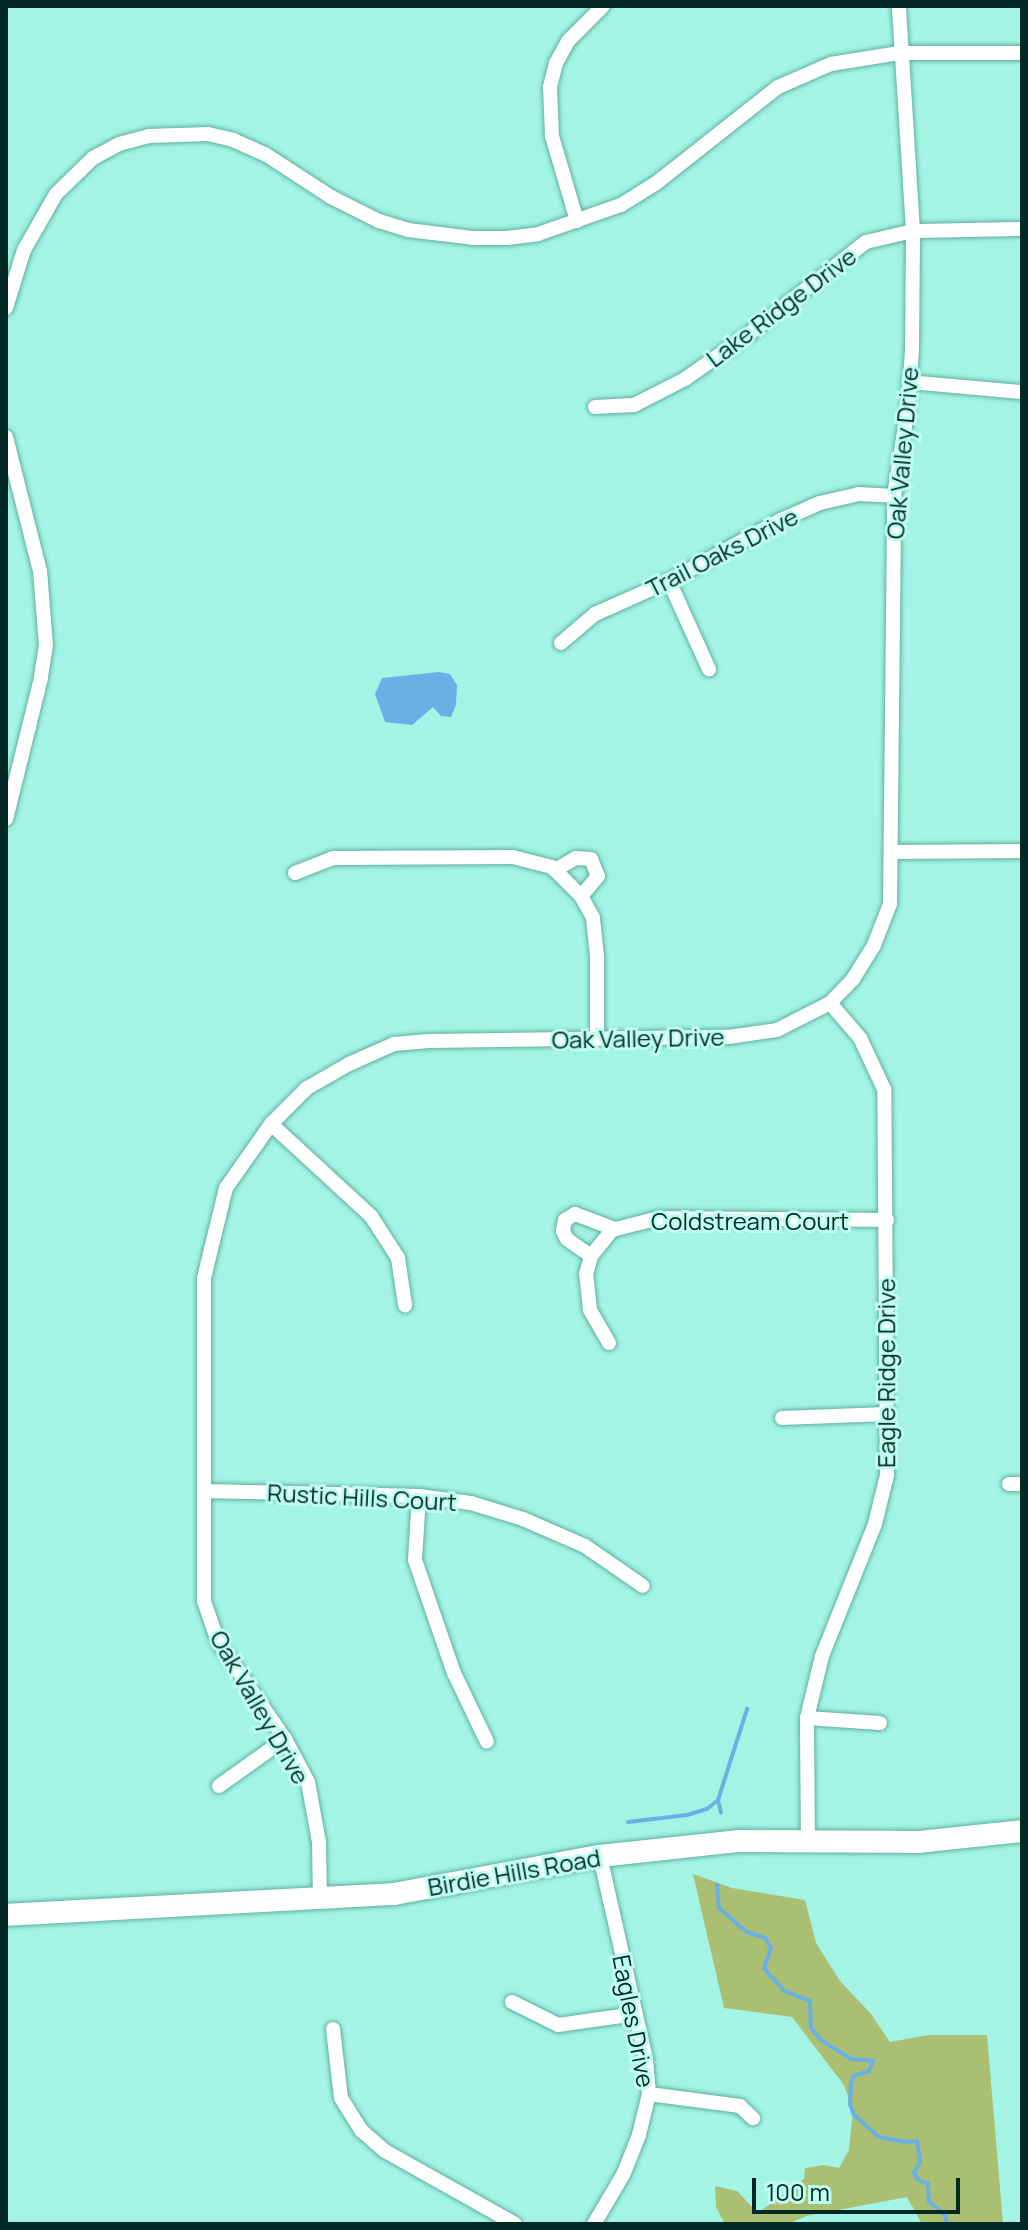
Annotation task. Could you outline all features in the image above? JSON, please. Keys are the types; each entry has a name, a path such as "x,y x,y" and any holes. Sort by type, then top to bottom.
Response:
{"main road":[{"name":"Birdie Hills Road","path":"6,1915 394,1894 600,1856 737,1841 918,1842 1022,1831"}],"street":[{"path":"577,221 552,136 550,87 556,63 568,41 603,6"},
{"name":"Oak Valley Drive","path":"320,1900 319,1842 308,1782 285,1739 218,1642 204,1601 204,1278 226,1188 271,1124 307,1088 349,1064 394,1044 740,1035 777,1030 830,1003 853,979 882,926 890,904 893,852 894,496 909,382 913,231 899,53 899,6"},
{"path":"6,308 25,248 56,194 93,158 119,144 149,136 205,134 233,140 265,154 331,197 379,221 408,230 447,236 507,238 538,234 621,205 655,184 778,87 831,64 899,53 1022,53"},
{"name":"Lake Ridge Drive","path":"595,407 634,405 685,379 749,334 853,249 876,238 913,231 1022,229"},
{"path":"909,382 1022,392"},
{"path":"6,437 40,571 46,645 38,691 6,819"},
{"name":"Trail Oaks Drive","path":"561,643 595,614 669,581 781,520 820,503 858,494 894,496"},
{"path":"669,581 709,669"},
{"path":"893,852 1022,851"},
{"path":"295,873 333,858 513,857 555,870 581,896 593,918 597,1039"},
{"path":"555,870 576,858 591,859 598,876 581,896"},
{"name":"Eagle Ridge Drive","path":"808,1843 807,1718 822,1656 881,1499 887,1475 884,1089 866,1047 830,1003"},
{"path":"271,1124 371,1216 398,1258 405,1305"},
{"path":"591,1256 567,1239 563,1231 565,1220 575,1214 615,1229 591,1256 586,1274 590,1310 609,1343"},
{"name":"Coldstream Court","path":"615,1229 659,1218 887,1220"},
{"path":"782,1418 886,1414"},
{"name":"Rustic Hills Court","path":"204,1491 419,1496 471,1503 523,1519 585,1546 643,1586"},
{"path":"419,1496 415,1560 454,1673 487,1742"},
{"path":"807,1718 880,1723"},
{"path":"219,1786 285,1739"},
{"name":"Eagles Drive","path":"594,2224 624,2173 639,2135 649,2094 646,2059 600,1856"},
{"path":"512,2002 558,2025 635,2014"},
{"path":"333,2029 341,2098 362,2131 385,2151 515,2224"},
{"path":"649,2094 740,2106 753,2118"}],"green space":[{"path":"693,1874 732,1888 805,1900 816,1943 840,1981 871,2014 890,2042 928,2035 987,2035 1003,2224 922,2224 907,2197 807,2216 787,2224 725,2224 716,2207 715,2186 737,2191 758,2213 804,2179 805,2168 823,2165 839,2168 849,2150 853,2110 844,2085 792,2017 724,2008"}],"water":[{"path":"439,672 450,674 457,685 456,705 451,717 441,716 433,707 412,725 385,722 375,694 382,678"}],"waterway":[{"path":"628,1822 687,1815 707,1809 718,1800 747,1709"},
{"path":"718,1800 721,1813"},
{"path":"717,1885 719,1908 747,1932 765,1938 771,1948 764,1968 785,1991 810,2001 811,2028 821,2040 852,2059 873,2061 869,2071 854,2076 851,2083 850,2104 854,2115 879,2137 917,2141 920,2162 914,2173 918,2180 928,2184 929,2202 945,2214 947,2224"}]}
